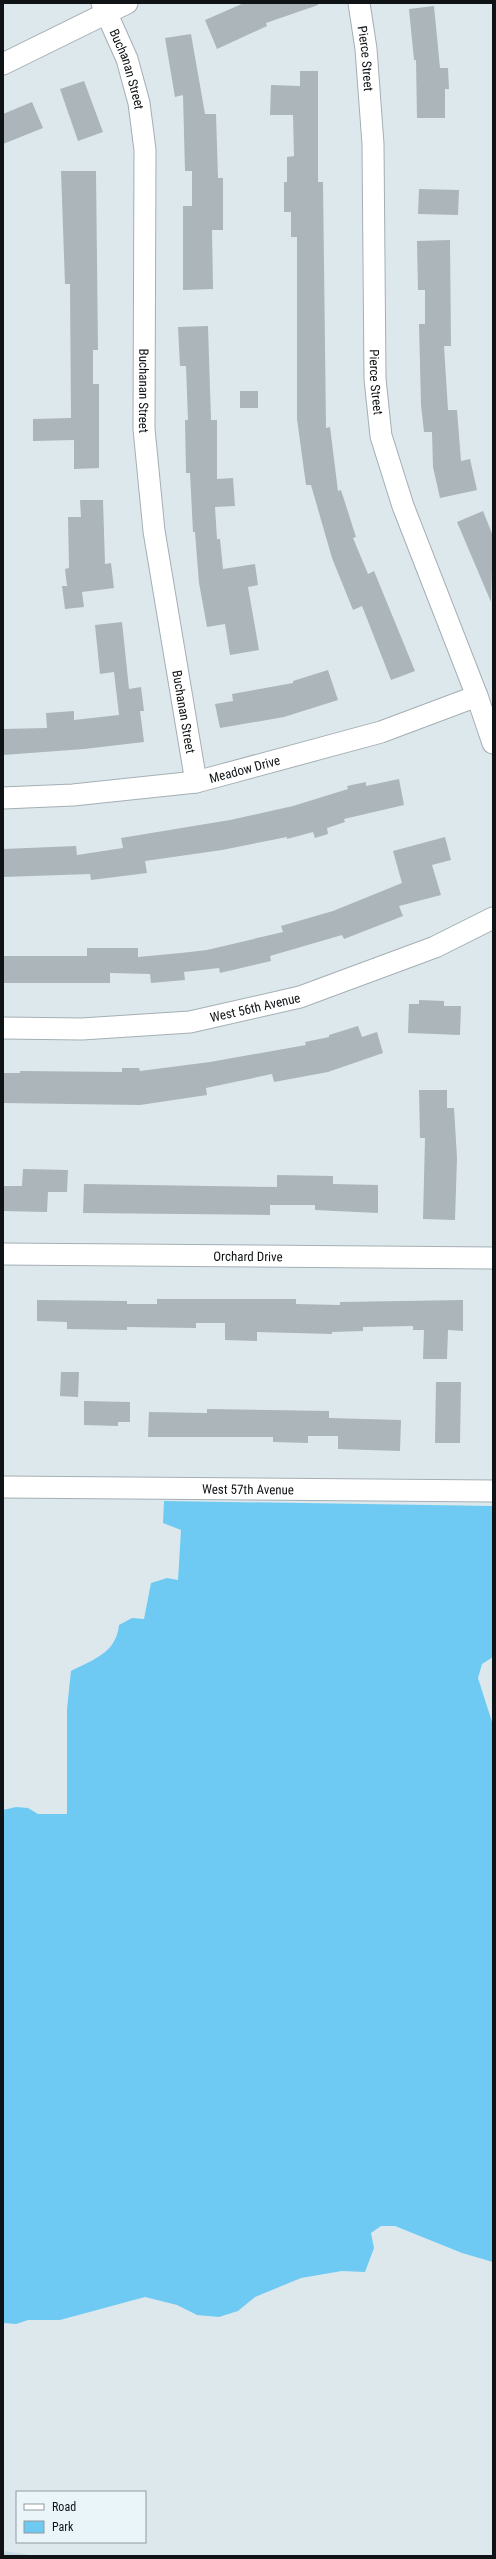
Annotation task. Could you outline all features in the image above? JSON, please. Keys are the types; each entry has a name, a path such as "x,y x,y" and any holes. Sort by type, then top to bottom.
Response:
{"street":[{"path":"3,64 104,8 127,3"},
{"name":"Pierce Street","path":"359,3 366,49 374,144 375,379 381,436 403,506 477,696 493,743"},
{"name":"Buchanan Street","path":"104,8 127,59 139,103 145,150 144,429 154,531 196,782"},
{"name":"Meadow Drive","path":"3,798 73,795 196,782 381,732 477,696"},
{"name":"West 56th Avenue","path":"3,1028 82,1029 190,1022 300,997 435,947 493,918"},
{"name":"Orchard Drive","path":"3,1254 493,1258"},
{"name":"West 57th Avenue","path":"3,1487 493,1491"}],"shaded area":[{"path":"3,2551 38,2556 3,2556"}],"green space":[{"path":"164,1501 493,1506 493,1657 482,1664 478,1678 493,1725 493,2262 462,2253 395,2226 381,2226 371,2233 374,2248 365,2272 342,2271 301,2278 255,2297 238,2311 219,2317 197,2315 177,2305 145,2297 60,2320 28,2320 16,2324 3,2323 3,1810 16,1807 28,1808 38,1814 67,1814 67,1709 71,1671 96,1659 109,1649 117,1635 119,1625 132,1618 144,1619 151,1583 167,1578 178,1580 181,1530 163,1523"}],"building":[{"path":"244,3 318,3 318,5 266,23 267,26 217,49 205,20"},
{"path":"434,6 440,68 448,68 449,89 445,89 445,118 417,118 416,60 414,60 409,9"},
{"path":"191,34 205,114 216,114 218,178 223,178 223,230 212,230 213,289 183,290 183,206 192,206 192,171 185,171 183,95 175,97 165,38"},
{"path":"300,71 318,71 318,182 323,182 326,428 330,427 338,491 341,490 356,537 353,538 368,574 374,571 415,671 391,680 362,606 353,610 332,558 311,485 306,485 297,419 297,237 291,237 291,212 284,212 284,182 287,182 287,157 294,156 293,115 270,115 271,85 300,86"},
{"path":"84,81 103,132 78,141 60,89"},
{"path":"32,102 43,128 3,144 3,114"},
{"path":"61,171 96,171 98,350 93,350 93,384 99,384 99,468 74,469 74,440 33,441 33,419 71,418 70,284 65,284"},
{"path":"419,189 459,190 458,215 418,214"},
{"path":"450,240 451,346 444,346 448,410 457,410 461,461 470,459 477,490 440,498 433,467 432,432 424,432 421,405 419,324 425,324 425,290 418,290 417,241"},
{"path":"208,326 211,420 217,420 217,479 233,478 235,506 215,507 217,539 220,539 223,569 255,564 258,585 248,587 259,650 230,655 225,624 207,627 199,583 195,532 193,532 190,473 186,473 185,420 188,420 186,366 180,366 178,327"},
{"path":"240,391 258,391 258,408 240,408"},
{"path":"80,500 103,500 105,564 111,563 114,588 82,592 84,607 65,609 62,586 67,586 65,569 69,568 68,517 81,517"},
{"path":"483,511 493,536 491,602 457,522"},
{"path":"122,622 129,689 141,687 144,711 140,711 144,742 84,749 3,755 3,729 47,728 46,713 74,711 74,720 119,715 114,672 100,674 95,625"},
{"path":"328,670 338,700 284,717 220,728 215,704 233,701 232,694 293,683 293,681"},
{"path":"399,779 404,805 344,819 345,822 327,828 328,834 315,838 313,832 287,839 287,837 222,850 145,861 147,873 91,880 90,874 3,877 3,849 76,846 77,855 123,848 121,838 230,820 293,806 348,789 347,786 366,782 366,786"},
{"path":"445,837 451,860 432,865 441,895 399,906 403,916 344,939 342,935 270,956 271,961 220,973 219,968 184,972 185,980 151,983 150,974 110,973 110,983 3,983 3,956 87,956 87,948 138,948 138,957 207,950 283,932 281,926 333,911 402,883 393,851"},
{"path":"419,1000 444,1001 444,1006 461,1006 460,1035 408,1033 409,1004 419,1004"},
{"path":"358,1026 362,1037 377,1032 383,1053 328,1072 274,1082 272,1074 206,1088 207,1095 140,1105 3,1103 3,1073 20,1073 20,1071 122,1072 122,1068 139,1068 140,1071 210,1062 306,1045 305,1042 329,1037 329,1035"},
{"path":"419,1090 447,1090 447,1108 454,1108 457,1158 455,1220 423,1219 425,1138 420,1138"},
{"path":"23,1169 68,1170 67,1192 48,1192 47,1212 3,1211 3,1186 22,1186"},
{"path":"277,1175 333,1176 333,1184 378,1185 378,1213 315,1210 315,1205 270,1205 270,1215 83,1213 84,1184 277,1187"},
{"path":"157,1299 296,1299 296,1304 340,1305 340,1302 463,1300 463,1331 448,1330 447,1359 423,1359 424,1330 413,1330 413,1326 363,1327 363,1331 332,1332 332,1334 257,1332 257,1341 225,1340 225,1323 196,1323 196,1328 127,1327 127,1330 67,1329 67,1322 37,1321 37,1300 127,1301 127,1304 157,1304"},
{"path":"61,1372 79,1372 78,1397 60,1396"},
{"path":"436,1382 461,1382 460,1443 435,1443"},
{"path":"84,1401 130,1402 130,1422 118,1422 118,1426 84,1425"},
{"path":"207,1409 329,1411 329,1418 401,1420 400,1451 338,1449 338,1436 308,1436 308,1443 273,1442 273,1437 148,1437 149,1412 207,1413"}]}
